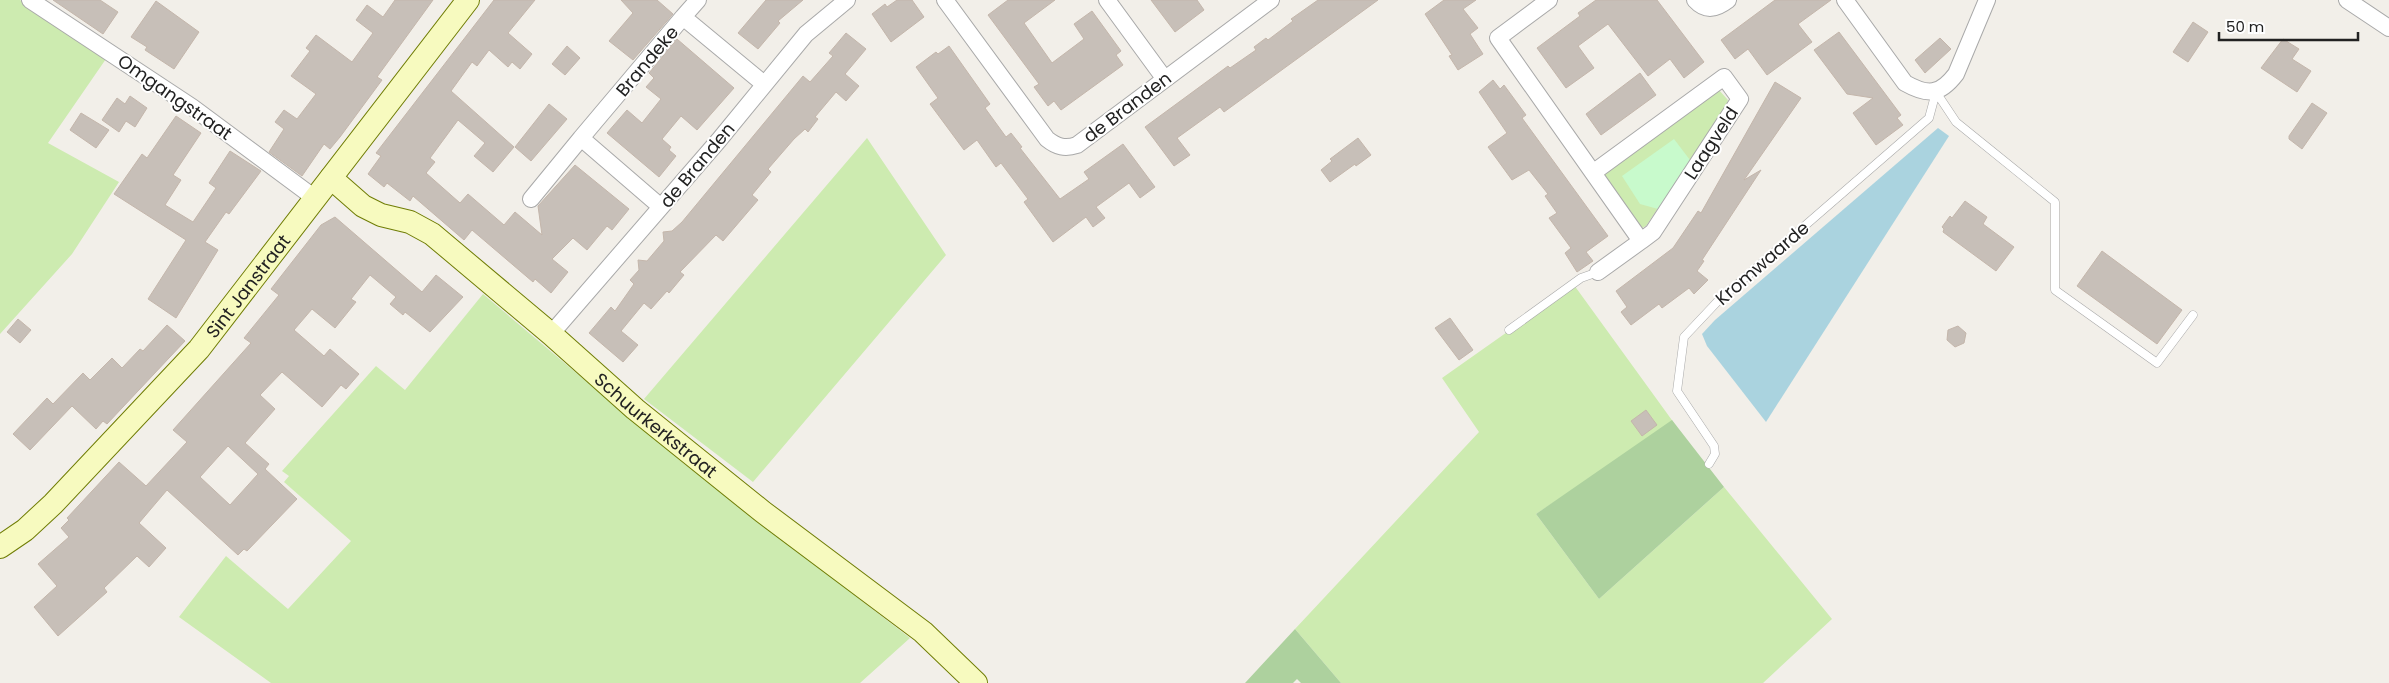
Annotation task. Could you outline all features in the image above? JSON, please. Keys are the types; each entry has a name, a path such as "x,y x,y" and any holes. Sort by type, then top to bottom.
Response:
{"street":[{"name":"Omgangstraat","path":"30,0 192,107 316,199"},
{"name":"Sint Janstraat","path":"0,547 25,530 53,504 199,349 468,0"},
{"path":"684,17 698,0"},
{"name":"de Branden","path":"551,334 661,207 806,34 847,0"},
{"name":"de Branden","path":"945,0 1047,139 1056,146 1068,148 1078,145 1164,78 1271,0"},
{"path":"1107,0 1164,78"},
{"path":"1549,0 1498,38 1641,241"},
{"path":"1695,0 1702,8 1712,9 1728,0"},
{"path":"1845,0 1905,83 1918,91 1936,92 1956,74 1987,0"},
{"path":"2347,0 2389,28"},
{"name":"Brandeke","path":"531,199 684,17 764,84"},
{"name":"Laagveld","path":"1594,172 1724,77 1740,99 1653,232 1598,272"},
{"path":"581,138 661,207"},
{"name":"Schuurkerkstraat","path":"332,178 364,206 381,215 410,222 432,234 551,334 635,409 763,512 923,632 976,683"}],"lane":[{"path":"1936,92 1956,122 2056,202 2055,290 2157,363 2193,315"},
{"name":"Kromwaarde","path":"1709,464 1715,454 1714,446 1677,391 1684,336 1717,302 1929,118 1936,92"},
{"path":"1509,330 1581,278 1598,272"}],"green space":[{"path":"0,0 20,0 108,56 48,143 119,182 72,254 0,334"},
{"path":"1718,89 1728,100 1726,107 1646,226 1642,228 1604,174"},
{"path":"867,138 946,255 753,482 644,399"},
{"path":"1674,139 1690,160 1658,209 1640,204 1622,176"},
{"path":"1574,285 1674,423 1536,514 1599,599 1724,487 1832,619 1763,683 1341,683 1295,629 1479,432 1442,378"},
{"path":"483,294 683,463 910,638 860,683 271,683 179,617 226,556 288,609 351,541 284,482 289,476 282,471 376,366 405,390"},
{"path":"1672,420 1724,487 1599,599 1536,514"},
{"path":"1295,629 1341,683 1301,683 1297,679 1293,683 1245,683"}],"water":[{"path":"1938,128 1949,136 1766,422 1707,346 1702,334 1715,320"}],"building":[{"path":"53,0 100,0 118,12 103,34"},
{"path":"395,0 433,0 377,77 382,80 340,137 330,149 324,144 302,176 269,152 284,129 275,122 284,110 297,119 316,94 291,76 310,51 306,48 316,35 352,62 373,33 356,20 367,5 383,17"},
{"path":"494,0 535,0 508,33 532,54 520,69 512,62 508,67 489,50 477,66 472,62 451,91 514,147 493,172 474,156 485,143 458,120 430,158 435,162 426,173 460,203 468,194 504,225 515,212 542,235 538,206 575,165 629,209 612,230 607,226 587,250 573,238 552,259 568,272 551,293 535,279 533,282 472,230 464,240 413,196 410,201 387,183 384,187 368,174 381,156 376,153"},
{"path":"621,0 657,0 673,14 633,60 609,41 633,13"},
{"path":"766,0 803,0 778,21 780,23 758,49 738,33"},
{"path":"897,0 912,0 924,17 891,42 872,14 885,4 887,7"},
{"path":"1008,0 1055,0 1024,23 1052,63 1084,39 1074,24 1092,11 1121,51 1116,55 1123,65 1061,110 1054,101 1048,106 1034,87 1039,84 988,15"},
{"path":"1151,0 1197,0 1204,10 1175,32"},
{"path":"1318,0 1378,0 1224,112 1220,107 1177,138 1190,155 1174,166 1145,127 1228,66 1230,68 1256,50 1254,47 1266,38 1268,40 1293,21 1291,19"},
{"path":"1444,0 1476,0 1463,9 1478,28 1470,34 1483,54 1458,70 1449,56 1452,55 1425,14"},
{"path":"1596,0 1657,0 1704,62 1684,78 1670,59 1648,76 1608,24 1578,46 1594,68 1566,88 1537,48 1580,16 1578,13"},
{"path":"1775,0 1831,0 1798,24 1812,42 1767,75 1748,49 1735,59 1721,40"},
{"path":"156,1 199,32 174,69 145,50 147,47 131,37"},
{"path":"2193,22 2208,32 2188,62 2173,52"},
{"path":"1839,32 1901,115 1897,118 1903,125 1876,145 1853,113 1873,98 1847,94 1814,50"},
{"path":"846,33 866,49 845,74 859,86 846,101 836,92 815,117 818,119 808,132 805,129 794,139 768,169 771,172 752,195 758,200 723,241 716,235 680,272 684,275 669,293 667,291 651,309 644,303 621,331 638,345 623,362 589,333 611,307 615,311 634,284 630,280 639,270 638,260 647,261 664,241 663,232 672,231 682,222 803,76 810,82 833,56 829,53"},
{"path":"1940,38 1951,49 1925,73 1915,60"},
{"path":"677,39 734,88 697,130 681,116 662,139 671,147 669,150 676,156 659,177 607,133 627,110 642,123 661,99 646,87 654,78 649,73"},
{"path":"2283,39 2299,49 2292,59 2311,71 2297,92 2261,68"},
{"path":"567,46 580,58 565,75 552,64"},
{"path":"949,46 990,104 985,108 1006,137 1011,133 1022,147 1020,148 1060,199 1089,179 1084,172 1123,144 1155,187 1140,198 1129,183 1096,207 1105,218 1093,227 1086,217 1053,242 1024,202 1028,199 1001,163 996,167 977,140 964,150 930,104 938,98 916,67 936,52 938,54"},
{"path":"1640,73 1656,95 1601,135 1586,114"},
{"path":"1493,80 1500,89 1504,85 1526,115 1522,118 1608,236 1586,252 1593,261 1577,272 1565,253 1571,248 1549,218 1557,213 1545,196 1548,194 1529,170 1512,180 1488,147 1507,133 1479,92"},
{"path":"1775,82 1801,98 1744,180 1761,170 1702,260 1704,261 1697,271 1708,280 1694,294 1689,288 1662,308 1659,304 1631,325 1621,312 1627,307 1616,291 1673,248 1698,211 1701,213"},
{"path":"130,96 147,108 135,127 126,121 119,132 102,120 117,98 125,104"},
{"path":"2312,103 2327,113 2302,149 2289,139 2289,136"},
{"path":"549,104 567,119 531,161 515,147"},
{"path":"81,113 109,130 96,148 70,130"},
{"path":"176,116 201,133 173,175 181,180 165,205 193,222 216,188 209,183 230,151 261,171 229,214 226,212 205,242 218,250 176,318 148,299 186,240 114,194 142,154 147,158"},
{"path":"1358,138 1371,155 1330,182 1321,170 1332,161 1330,159"},
{"path":"1965,201 1987,217 1983,224 2014,247 1996,271 1943,232 1944,229 1942,227 1950,216 1952,218"},
{"path":"335,217 422,292 436,275 463,297 430,332 405,312 403,315 390,304 396,297 370,275 351,299 356,302 335,328 312,309 294,330 324,356 330,349 359,374 346,389 341,385 322,407 282,372 260,395 275,409 245,443 269,464 265,469 297,499 247,551 244,549 238,555 167,490 139,523 166,548 149,567 137,556 104,588 107,592 58,636 34,607 57,586 38,564 69,537 61,528 69,520 67,518 119,462 146,486 187,442 173,430 251,343 244,338 279,295 271,289 321,225","holes":["228,446 258,474 230,505 200,477"]},
{"path":"2102,251 2182,310 2157,344 2077,286"},
{"path":"1450,318 1473,350 1459,360 1435,328"},
{"path":"18,319 31,330 20,343 7,332"},
{"path":"167,325 185,341 107,424 103,421 96,429 72,406 30,450 13,434 47,398 53,404 83,373 90,380 112,358 122,368 140,349 143,351"},
{"path":"1958,326 1966,333 1964,343 1955,347 1947,340 1948,330"},
{"path":"1646,410 1657,425 1642,436 1631,421"}]}
